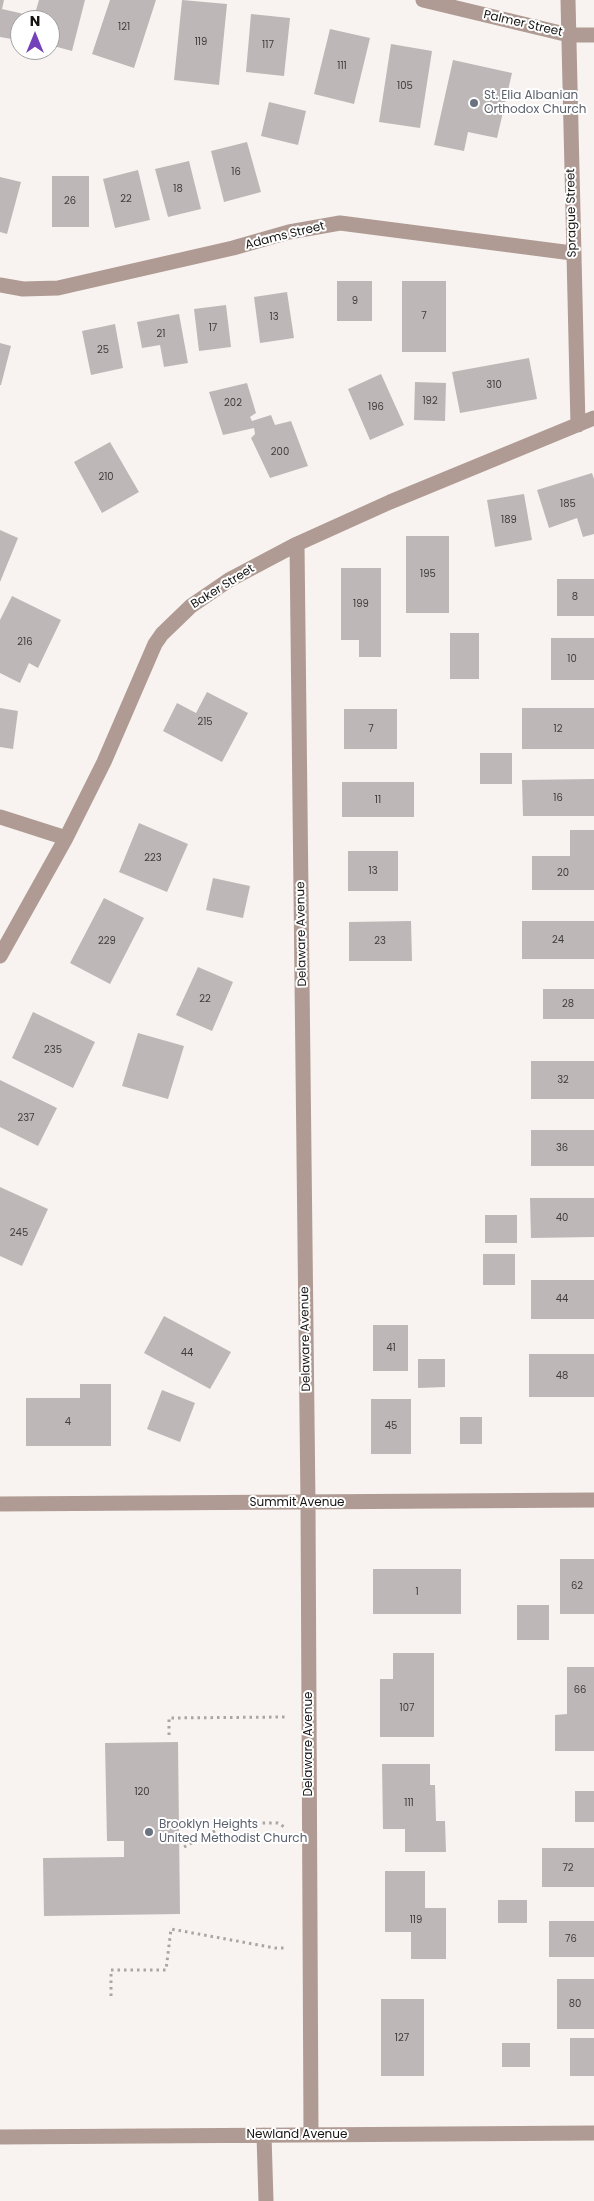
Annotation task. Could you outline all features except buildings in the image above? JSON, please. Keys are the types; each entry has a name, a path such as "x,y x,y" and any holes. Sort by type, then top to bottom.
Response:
{"street":[{"name":"Palmer Street","path":"423,0 568,34 594,35"},
{"name":"Sprague Street","path":"568,0 572,253 578,425"},
{"name":"Adams Street","path":"0,285 23,289 58,288 233,248 289,232 340,223 572,253"},
{"name":"Baker Street","path":"0,956 66,838 104,762 152,651 162,634 191,606 229,580 297,544 390,502 594,418"},
{"name":"Delaware Avenue","path":"297,544 308,1503 311,2135"},
{"path":"0,817 66,838"},
{"name":"Summit Avenue","path":"0,1504 594,1500"},
{"name":"Newland Avenue","path":"0,2137 594,2133"},
{"path":"264,2135 266,2201"}],"path":[{"path":"169,1735 169,1718 309,1717"},
{"path":"184,1847 230,1823 278,1823 286,1828 310,1829"},
{"path":"111,1996 111,1970 166,1970 171,1929 275,1948 310,1948"}],"place":[{"name":"St. Elia Albanian Orthodox Church","path":"474,103"},
{"name":"Brooklyn Heights United Methodist Church","path":"149,1832"}]}
